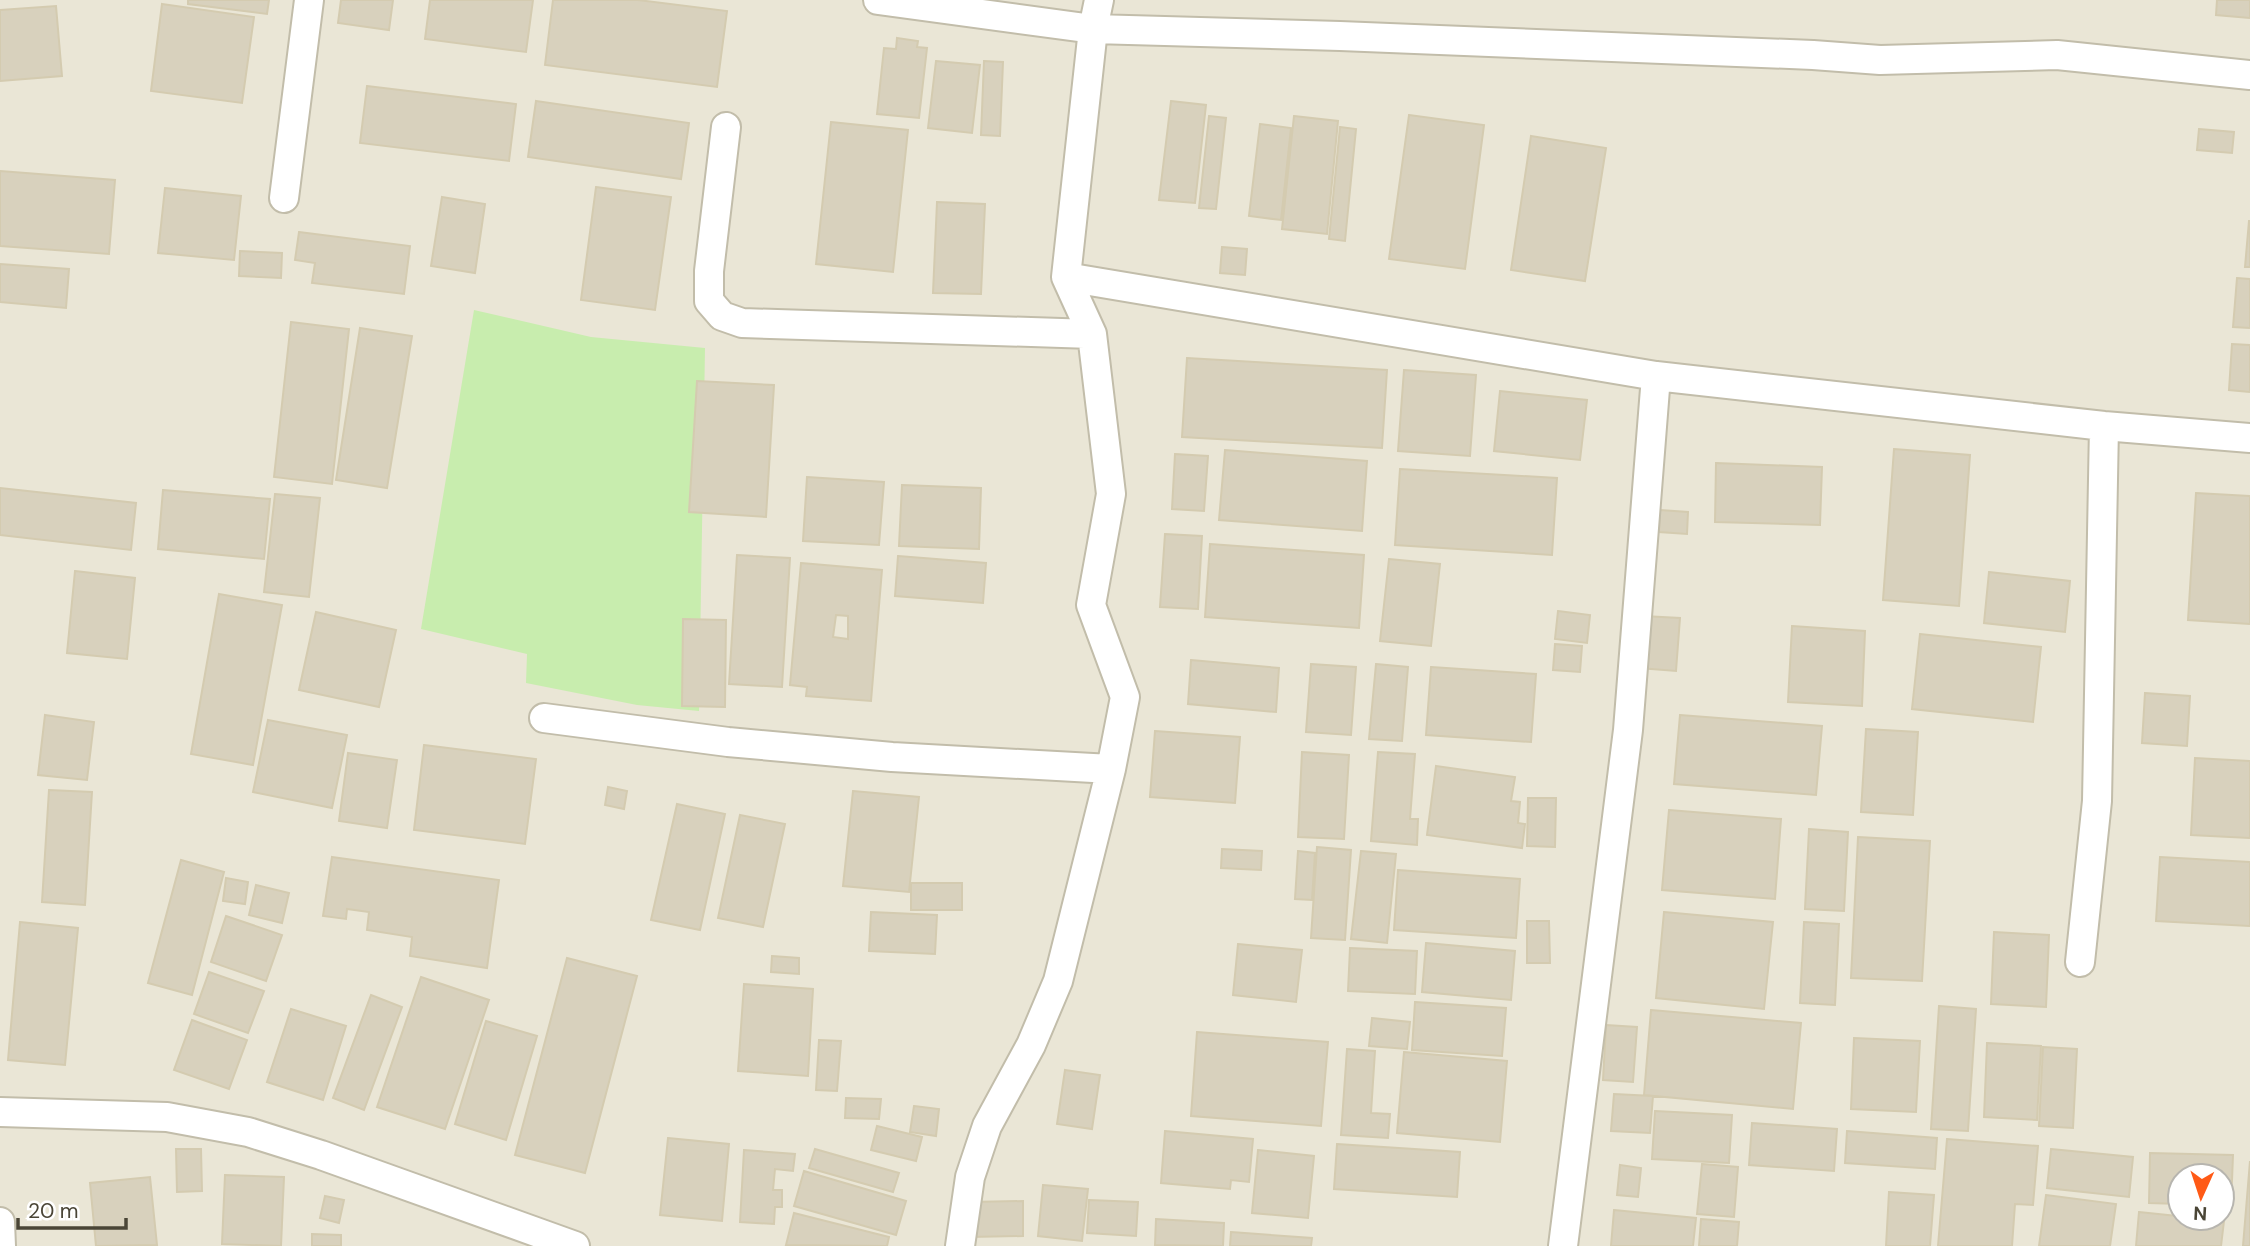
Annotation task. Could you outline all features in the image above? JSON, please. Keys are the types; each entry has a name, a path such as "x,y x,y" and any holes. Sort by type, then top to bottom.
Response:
{"street":[{"path":"284,198 309,0"},
{"path":"878,0 1093,29 1382,38 1880,60 2057,55 2250,75"},
{"path":"960,1246 970,1177 987,1126 1031,1045 1058,981 1111,769 1125,697 1091,605 1111,494 1092,334 1066,277 1093,29 1099,0"},
{"path":"726,127 709,271 709,300 722,316 742,323 1092,334"},
{"path":"1066,277 1656,376 2104,426 2250,438"},
{"path":"1563,1246 1628,730 1656,376"},
{"path":"2080,962 2097,801 2104,426"},
{"path":"544,718 728,742 892,758 1111,769"},
{"path":"0,1112 167,1116 248,1132 321,1155 535,1239 575,1246"},
{"path":"0,1222 1,1246"}],"shaded area":[{"path":"0,0 2250,0 2250,1246 0,1246"}],"green space":[{"path":"474,310 591,337 705,348 699,711 637,705 526,683 527,654 421,629"}],"building":[{"path":"188,0 269,0 267,14 188,4"},
{"path":"341,0 393,0 389,30 338,23"},
{"path":"430,0 533,0 526,52 425,39"},
{"path":"553,0 638,0 727,11 717,87 545,65"},
{"path":"2217,0 2250,0 2250,18 2216,15"},
{"path":"162,4 254,17 242,103 151,91"},
{"path":"56,6 62,76 0,81 0,10"},
{"path":"897,38 918,41 917,47 927,48 919,118 877,114 884,48 896,49"},
{"path":"936,61 980,65 972,133 928,128"},
{"path":"984,61 1003,62 1000,136 981,135"},
{"path":"367,86 516,104 509,161 360,143"},
{"path":"536,101 689,123 681,179 528,157"},
{"path":"1171,101 1206,105 1195,203 1159,200"},
{"path":"1409,115 1484,125 1465,269 1389,259"},
{"path":"1209,116 1226,118 1216,209 1199,208"},
{"path":"1294,116 1338,121 1327,234 1282,229"},
{"path":"831,122 908,130 893,272 816,264"},
{"path":"1260,124 1291,128 1281,220 1249,216"},
{"path":"1340,127 1356,129 1345,241 1329,239"},
{"path":"2199,129 2234,132 2232,153 2197,150"},
{"path":"1531,136 1606,148 1585,281 1511,270"},
{"path":"0,171 115,180 109,254 0,246"},
{"path":"596,187 671,197 655,310 581,300"},
{"path":"165,188 241,196 234,260 158,253"},
{"path":"442,197 485,204 475,273 431,266"},
{"path":"937,202 985,204 981,294 933,293"},
{"path":"2249,221 2250,267 2245,267"},
{"path":"299,232 410,246 404,294 312,283 315,263 295,260"},
{"path":"1222,247 1247,249 1245,275 1220,273"},
{"path":"240,251 282,253 281,278 239,276"},
{"path":"0,264 69,269 66,308 0,302"},
{"path":"2237,278 2250,279 2250,328 2233,327"},
{"path":"291,322 349,329 332,484 274,477"},
{"path":"360,328 412,336 387,488 336,480"},
{"path":"2232,344 2250,345 2250,392 2229,390"},
{"path":"1187,358 1387,370 1382,448 1182,437"},
{"path":"1404,370 1476,375 1470,456 1398,451"},
{"path":"697,381 774,385 766,517 689,512"},
{"path":"1500,391 1587,400 1580,460 1494,451"},
{"path":"1894,449 1970,455 1959,606 1883,600"},
{"path":"1225,450 1367,461 1362,531 1219,520"},
{"path":"1175,454 1208,456 1204,511 1172,509"},
{"path":"1716,463 1822,467 1820,525 1715,522"},
{"path":"1400,469 1557,478 1552,555 1395,545"},
{"path":"807,477 884,482 879,545 803,541"},
{"path":"902,485 981,488 979,549 899,546"},
{"path":"0,488 136,503 131,550 0,535"},
{"path":"163,490 270,499 264,559 158,549"},
{"path":"2196,493 2250,496 2250,624 2188,620"},
{"path":"275,494 320,498 309,597 264,592"},
{"path":"1660,510 1688,512 1687,534 1659,532"},
{"path":"1165,534 1202,536 1198,609 1160,607"},
{"path":"1210,544 1364,555 1359,628 1205,617"},
{"path":"737,555 790,558 782,687 729,684"},
{"path":"898,556 986,563 983,603 895,596"},
{"path":"1389,559 1440,564 1431,646 1380,641"},
{"path":"801,563 882,570 871,701 806,696 807,687 790,685","holes":["836,615 848,616 848,639 833,637"]},
{"path":"75,571 135,578 127,659 67,653"},
{"path":"1989,572 2070,581 2065,632 1984,623"},
{"path":"219,594 282,605 253,765 191,754"},
{"path":"1558,611 1590,615 1587,643 1555,639"},
{"path":"316,612 396,630 379,707 299,690"},
{"path":"1643,616 1680,618 1676,671 1639,668"},
{"path":"683,619 726,620 725,707 682,706"},
{"path":"1792,626 1865,631 1862,706 1788,702"},
{"path":"1920,634 2041,647 2033,722 1912,709"},
{"path":"1555,644 1582,646 1580,672 1553,670"},
{"path":"1191,660 1279,668 1276,712 1188,704"},
{"path":"1311,664 1356,667 1351,735 1306,732"},
{"path":"1376,664 1408,667 1402,741 1369,739"},
{"path":"1431,667 1536,674 1531,742 1426,735"},
{"path":"2145,693 2190,696 2187,746 2142,743"},
{"path":"45,715 94,722 87,780 38,775"},
{"path":"1680,715 1822,726 1816,795 1674,784"},
{"path":"268,720 347,735 332,808 253,792"},
{"path":"1866,729 1918,732 1913,815 1861,812"},
{"path":"1155,731 1240,737 1235,803 1150,797"},
{"path":"424,745 536,759 525,844 414,830"},
{"path":"1302,752 1349,755 1344,839 1298,837"},
{"path":"1378,752 1415,754 1410,819 1418,819 1417,845 1371,841"},
{"path":"348,753 397,760 387,828 339,821"},
{"path":"2195,758 2250,761 2250,838 2191,835"},
{"path":"1436,766 1515,777 1511,801 1520,802 1518,823 1525,824 1522,848 1427,835"},
{"path":"608,787 627,791 624,809 605,805"},
{"path":"49,790 92,792 85,905 42,902"},
{"path":"853,791 919,797 909,892 843,886"},
{"path":"1528,798 1556,798 1555,847 1527,846"},
{"path":"677,804 725,814 700,930 651,920"},
{"path":"1669,810 1781,819 1775,899 1662,890"},
{"path":"740,815 785,824 763,927 718,918"},
{"path":"1809,829 1848,832 1844,911 1805,909"},
{"path":"1858,837 1930,841 1922,981 1851,978"},
{"path":"1317,847 1351,850 1345,940 1311,938"},
{"path":"1222,849 1262,851 1261,870 1221,868"},
{"path":"1298,851 1315,853 1312,900 1295,899"},
{"path":"1361,851 1396,854 1387,943 1351,939"},
{"path":"332,857 499,880 487,968 410,956 412,937 367,930 369,912 347,909 346,919 323,916"},
{"path":"2160,857 2250,862 2250,926 2156,921"},
{"path":"181,860 224,872 192,995 148,983"},
{"path":"1398,870 1520,879 1516,938 1394,930"},
{"path":"226,878 248,882 245,904 223,901"},
{"path":"911,883 962,883 962,910 911,910"},
{"path":"256,885 289,893 282,923 249,915"},
{"path":"871,912 937,915 935,954 869,951"},
{"path":"1664,912 1773,922 1764,1009 1656,998"},
{"path":"226,916 282,935 266,981 211,962"},
{"path":"1527,921 1549,921 1550,963 1527,963"},
{"path":"20,922 78,928 65,1065 8,1060"},
{"path":"1804,922 1839,924 1835,1005 1800,1003"},
{"path":"1994,932 2049,935 2046,1007 1991,1004"},
{"path":"1426,943 1515,951 1511,1000 1422,992"},
{"path":"1238,944 1302,950 1296,1002 1233,995"},
{"path":"1350,948 1417,951 1415,994 1348,991"},
{"path":"772,956 799,958 799,974 771,972"},
{"path":"567,958 637,976 585,1173 515,1155"},
{"path":"209,972 264,991 248,1033 194,1014"},
{"path":"421,977 489,1000 445,1129 377,1107"},
{"path":"744,984 813,989 808,1076 738,1071"},
{"path":"371,995 402,1007 364,1110 333,1098"},
{"path":"1415,1002 1506,1008 1502,1056 1412,1050"},
{"path":"1939,1006 1976,1009 1968,1131 1931,1129"},
{"path":"291,1009 346,1026 323,1100 267,1082"},
{"path":"1651,1010 1801,1023 1793,1109 1644,1095"},
{"path":"1372,1018 1410,1022 1407,1049 1369,1046"},
{"path":"192,1020 247,1040 229,1089 174,1070"},
{"path":"486,1021 537,1036 506,1140 455,1124"},
{"path":"1606,1025 1637,1027 1633,1082 1603,1080"},
{"path":"1197,1032 1328,1042 1321,1126 1191,1116"},
{"path":"1854,1038 1920,1041 1916,1112 1851,1109"},
{"path":"819,1040 841,1041 837,1091 816,1090"},
{"path":"1987,1043 2041,1046 2037,1120 1984,1117"},
{"path":"2043,1047 2077,1049 2073,1128 2039,1126"},
{"path":"1347,1049 1375,1051 1371,1113 1390,1114 1388,1138 1341,1135"},
{"path":"1404,1052 1507,1061 1500,1142 1397,1133"},
{"path":"1065,1070 1100,1075 1092,1129 1057,1124"},
{"path":"1614,1094 1653,1096 1650,1133 1611,1131"},
{"path":"846,1098 881,1099 879,1119 845,1118"},
{"path":"914,1106 939,1109 936,1136 910,1132"},
{"path":"1655,1111 1732,1115 1729,1163 1652,1159"},
{"path":"1752,1123 1837,1129 1834,1171 1749,1165"},
{"path":"877,1126 922,1137 916,1161 871,1150"},
{"path":"1165,1131 1253,1139 1249,1182 1231,1180 1230,1189 1161,1183"},
{"path":"1847,1131 1937,1138 1935,1169 1845,1163"},
{"path":"668,1138 729,1144 722,1221 660,1215"},
{"path":"1947,1139 2038,1146 2033,1205 2015,1204 2012,1246 1938,1246"},
{"path":"1337,1144 1460,1152 1457,1197 1334,1189"},
{"path":"176,1149 201,1149 202,1191 177,1192"},
{"path":"815,1149 899,1173 893,1192 809,1168"},
{"path":"2051,1149 2133,1157 2129,1197 2047,1188"},
{"path":"744,1150 795,1154 793,1171 775,1169 773,1190 782,1190 782,1207 775,1207 774,1224 740,1222"},
{"path":"1258,1150 1314,1156 1308,1218 1252,1213"},
{"path":"2150,1153 2233,1155 2233,1162 2166,1162 2166,1204 2149,1203"},
{"path":"2250,1161 2250,1246 2243,1246"},
{"path":"1702,1164 1738,1167 1734,1217 1697,1214"},
{"path":"1620,1165 1641,1168 1638,1197 1617,1195"},
{"path":"804,1171 906,1201 896,1235 794,1206"},
{"path":"225,1175 284,1177 281,1246 222,1244"},
{"path":"150,1177 157,1245 96,1246 90,1183"},
{"path":"1043,1185 1088,1189 1082,1241 1038,1236"},
{"path":"1889,1192 1934,1195 1930,1246 1886,1246"},
{"path":"2046,1195 2116,1204 2110,1246 2039,1246"},
{"path":"325,1196 344,1200 339,1223 320,1218"},
{"path":"1089,1200 1138,1202 1136,1236 1087,1233"},
{"path":"1023,1201 1023,1236 970,1237 970,1202"},
{"path":"1614,1210 1696,1218 1693,1246 1611,1246"},
{"path":"2139,1212 2166,1215 2166,1232 2223,1232 2221,1246 2136,1246"},
{"path":"794,1213 889,1237 887,1246 786,1245"},
{"path":"1156,1219 1224,1223 1223,1246 1155,1245"},
{"path":"1701,1219 1739,1222 1737,1246 1699,1246"},
{"path":"1231,1232 1312,1238 1311,1246 1230,1246"},
{"path":"312,1234 341,1235 341,1246 312,1246"}]}
